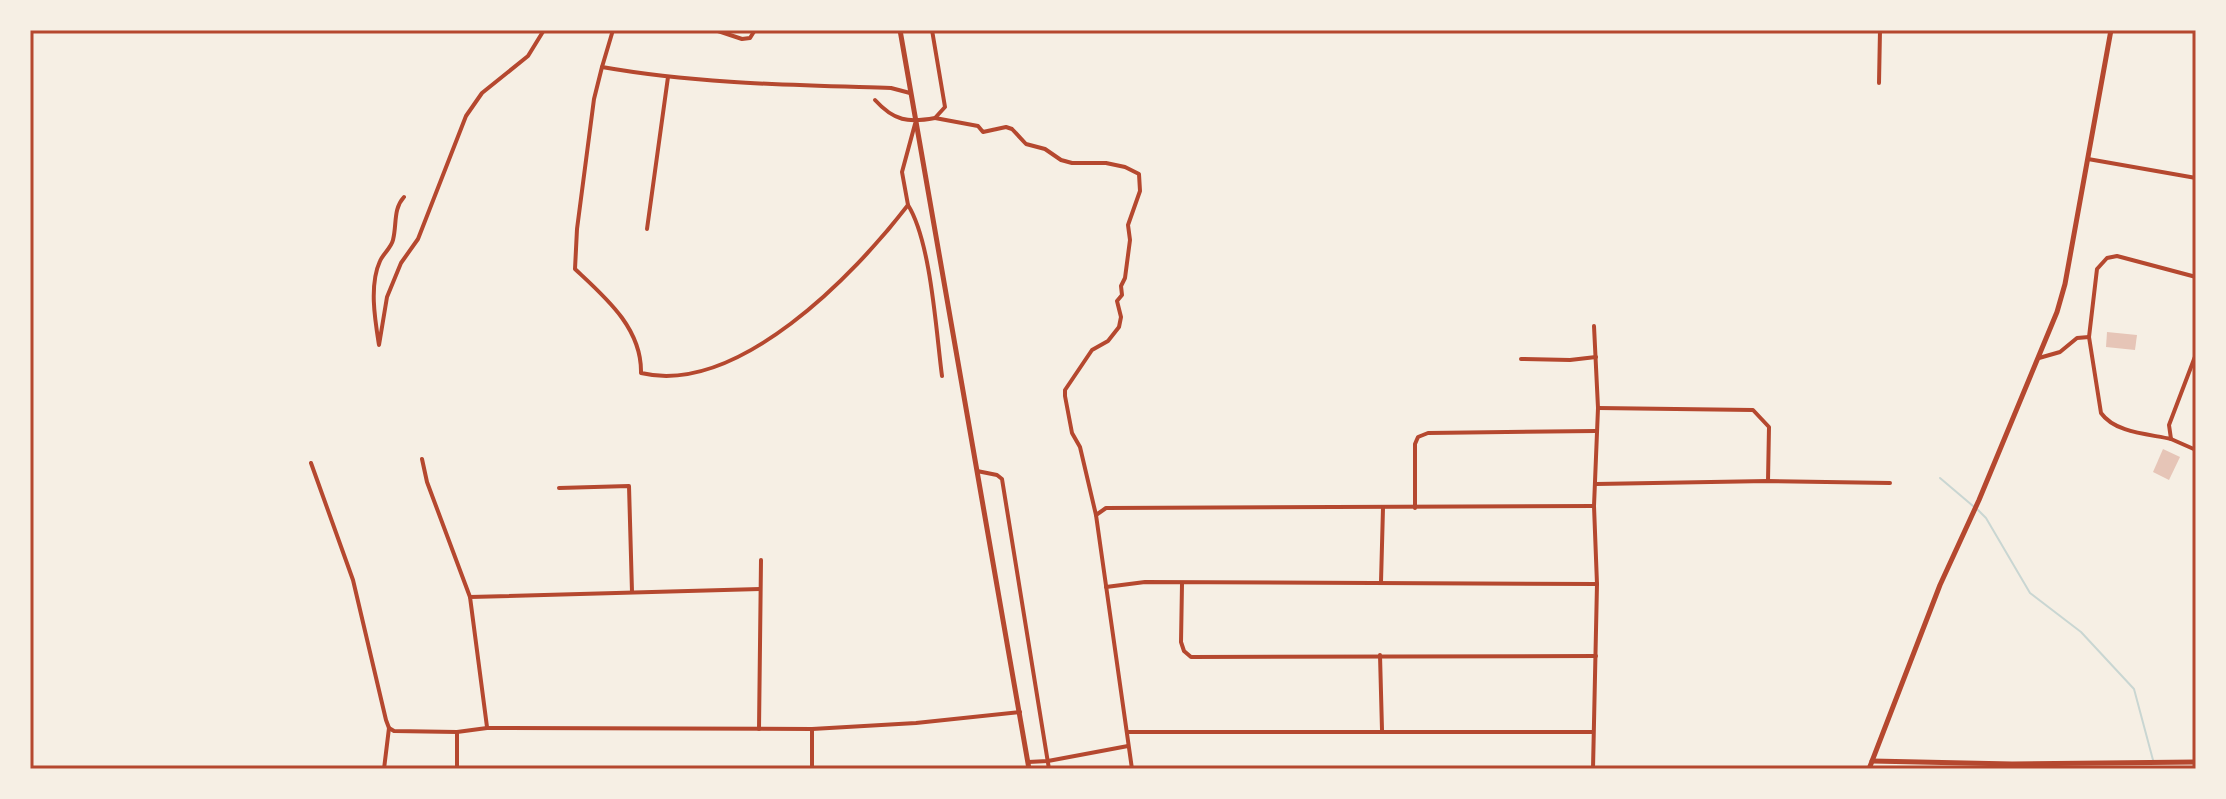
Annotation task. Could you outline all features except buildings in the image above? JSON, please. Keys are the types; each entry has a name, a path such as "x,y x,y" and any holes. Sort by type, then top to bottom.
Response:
{"street":[{"path":"404,197 396,210 393,242 379,262 375,320 379,345 387,297 401,263 418,239 466,116 482,93 528,56 544,30"},
{"path":"613,30 594,99 577,229 575,269 612,304 632,334 642,359 641,373 658,377 684,376 744,354 792,324 883,238 908,205"},
{"path":"715,30 742,39 750,38 755,30"},
{"path":"900,30 1028,765 1128,746"},
{"path":"932,30 945,107 935,118"},
{"path":"1879,83 1880,30"},
{"path":"1869,769 1940,585 2039,358 2065,284 2111,30"},
{"path":"602,67 668,77 767,85 891,88 910,93"},
{"path":"647,229 668,77"},
{"path":"875,100 894,117 905,122 935,118 978,126 983,132 1006,127 1026,144 1045,149 1061,160 1106,163 1139,174 1140,191 1128,225 1130,240 1125,278 1121,286 1122,295 1117,301 1121,317 1119,327 1108,341 1092,350 1065,390 1067,413 1080,447 1096,515 1132,769"},
{"path":"915,122 902,172 908,205 917,224 925,261 942,376"},
{"path":"2088,159 2196,177"},
{"path":"2196,277 2117,256 2107,258 2097,269 2089,337 2101,413 2107,423 2171,439 2196,450"},
{"path":"1593,769 1597,584 1594,506 1598,408 1594,326"},
{"path":"2039,358 2060,352 2077,338 2089,337"},
{"path":"2171,439 2169,425 2196,354"},
{"path":"1521,359 1596,357"},
{"path":"1598,408 1753,410 1769,427 1768,481"},
{"path":"1415,508 1415,444 1418,437 1428,433 1596,431"},
{"path":"422,459 427,482 470,597 487,728"},
{"path":"311,463 353,580 389,728 384,769"},
{"path":"977,471 1002,479 1049,769"},
{"path":"1596,484 1768,481 1890,483"},
{"path":"559,488 629,486 632,592"},
{"path":"1096,515 1106,508 1594,506"},
{"path":"1381,582 1383,507"},
{"path":"759,729 761,560"},
{"path":"1106,587 1145,582 1597,584"},
{"path":"1182,584 1181,642 1184,651 1191,657 1596,656"},
{"path":"470,597 760,589"},
{"path":"1380,655 1382,730"},
{"path":"389,728 394,731 457,732 487,728 812,729 916,723 1020,712"},
{"path":"812,729 812,769"},
{"path":"457,732 457,769"},
{"path":"1128,732 1593,732"},
{"path":"1872,761 1887,766 2012,767 2196,762"}],"waterway":[{"path":"1940,478 1973,506"},
{"path":"1978,510 1986,518 2030,593 2081,632 2134,689 2153,760"}]}
